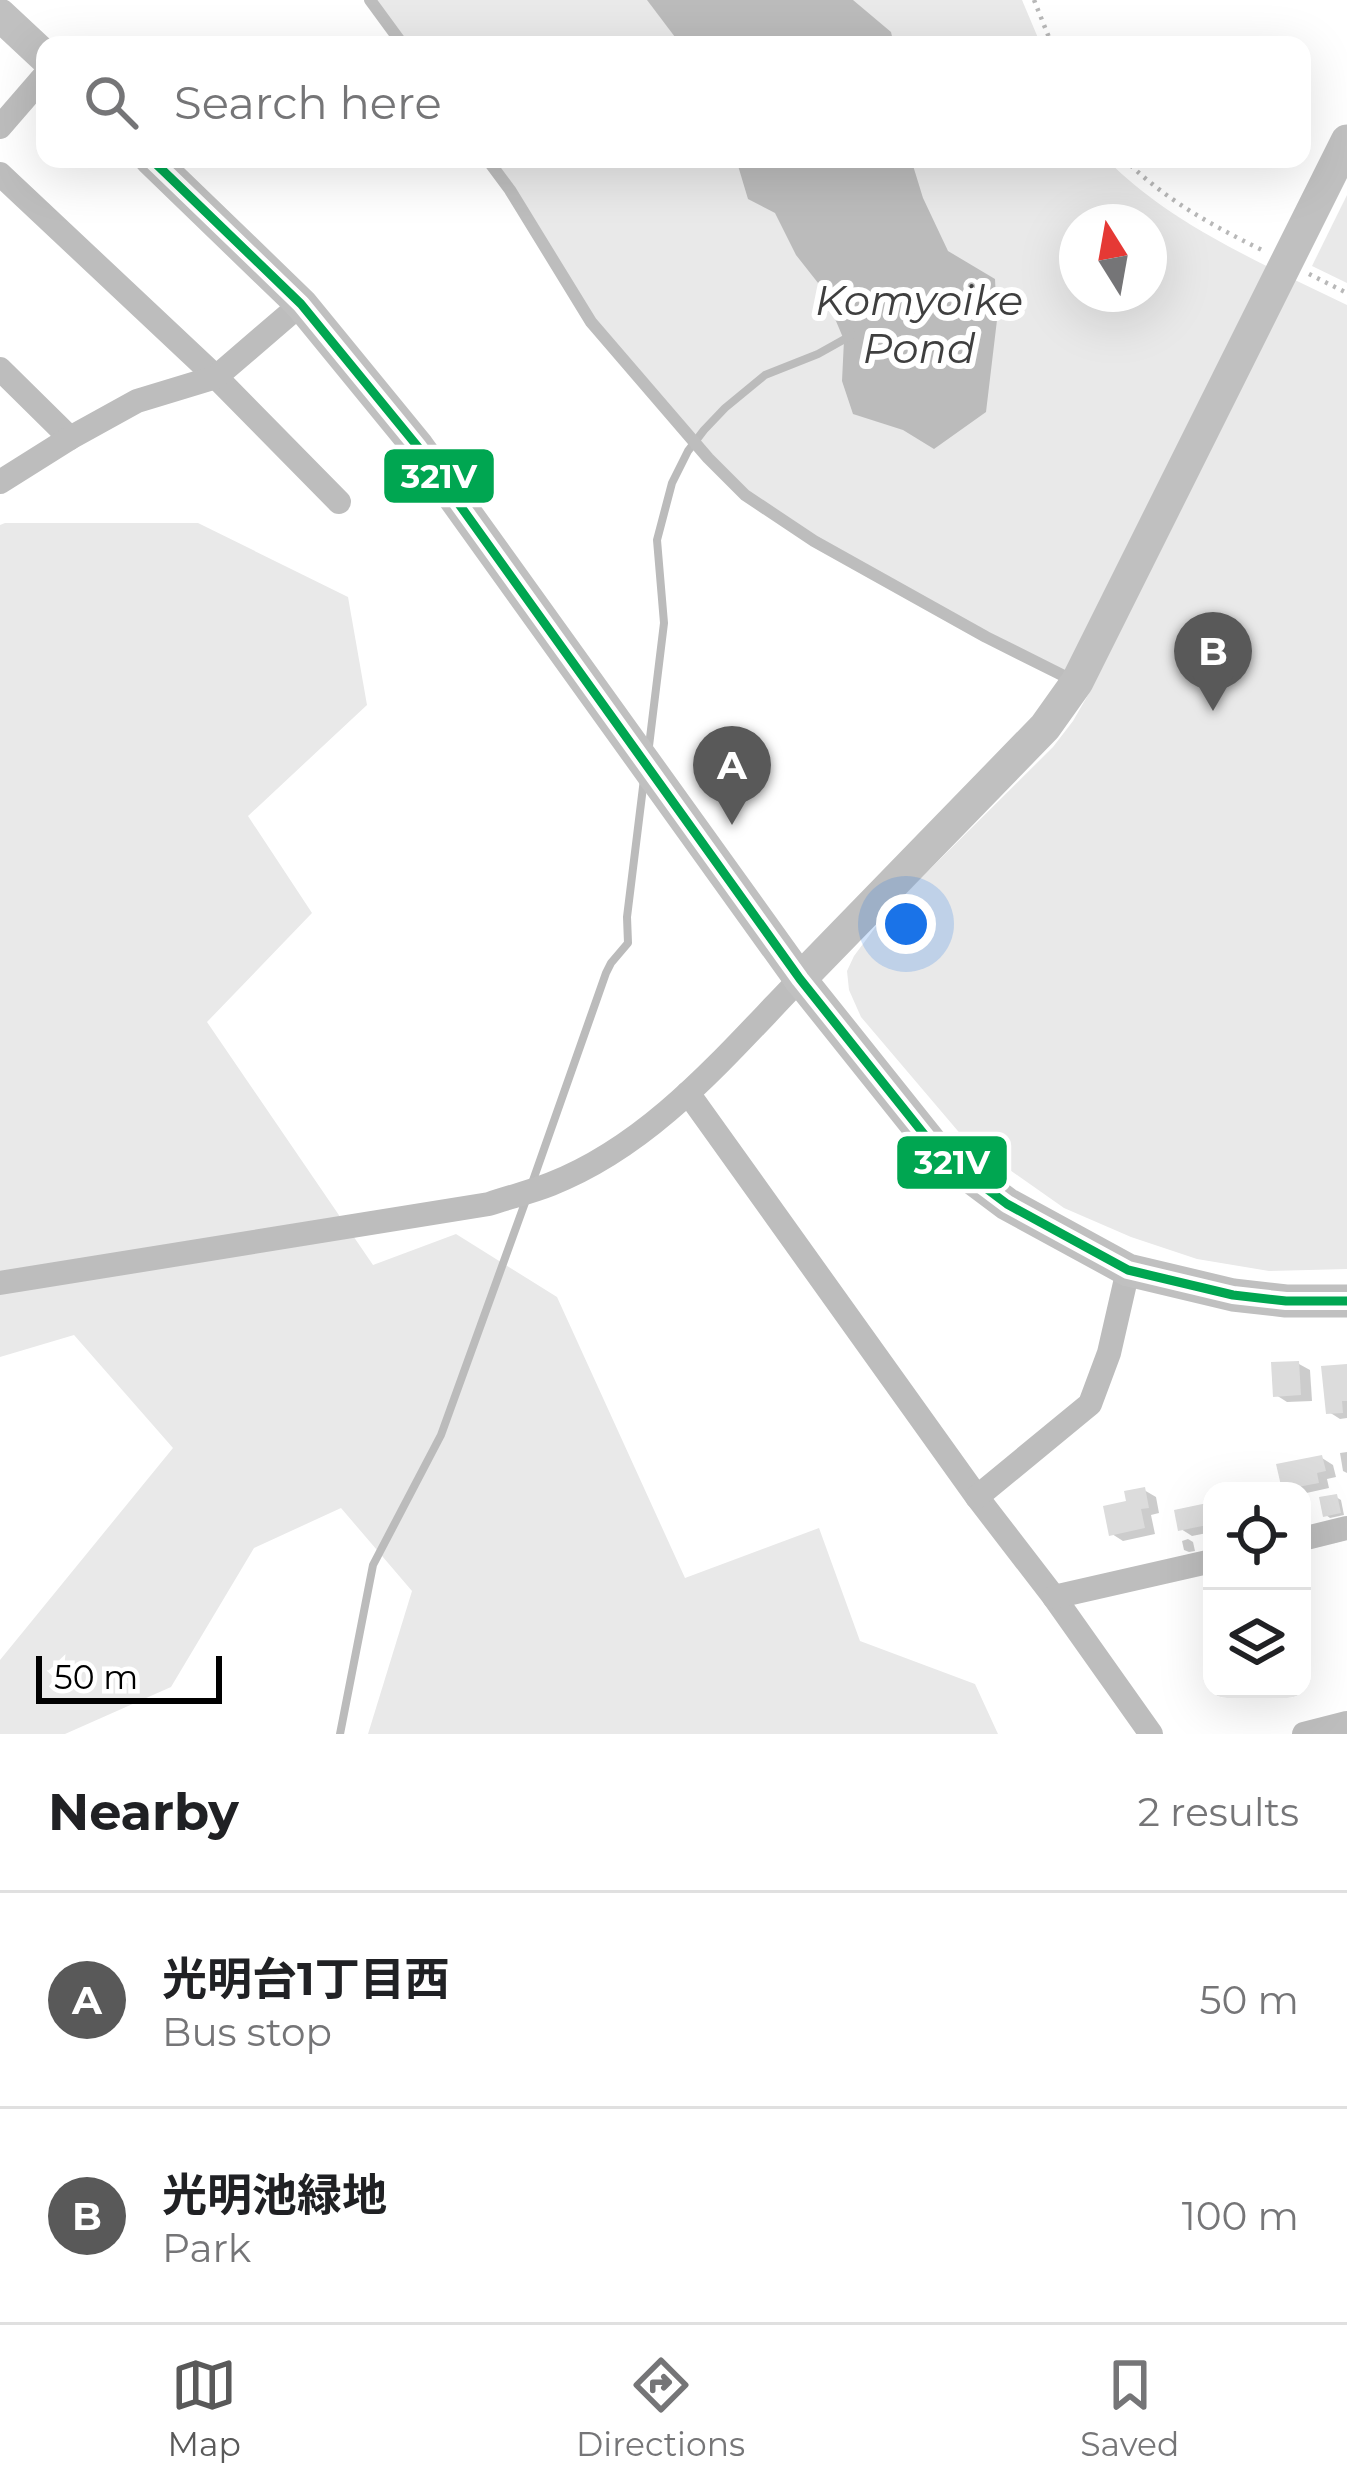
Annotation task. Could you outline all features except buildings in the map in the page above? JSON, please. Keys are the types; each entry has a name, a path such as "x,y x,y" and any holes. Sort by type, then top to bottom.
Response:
{"street":[{"path":"0,15 36,49"},
{"path":"0,127 36,85"},
{"path":"0,1283 489,1204 552,1184 595,1163 662,1117 1045,727 1077,682 1347,141"},
{"path":"160,168 301,304 418,447 800,979 939,1153 1007,1204 1128,1270 1233,1295 1347,1301"},
{"path":"0,174 216,377 339,502"},
{"path":"0,482 137,400 216,377 301,304"},
{"path":"0,369 70,437"},
{"path":"688,1093 1151,1734"},
{"path":"977,1497 1090,1404 1109,1353 1128,1270"},
{"path":"1311,1537 1347,1528"},
{"path":"1054,1597 1203,1563"},
{"path":"1304,1734 1347,1724"}],"lane":[{"path":"370,0 396,36"},
{"path":"495,168 591,322 707,458 745,495 814,541 1077,682"}],"path":[{"path":"1034,0 1048,36"},
{"path":"1133,168 1202,220 1347,293"}],"shaded area":[{"path":"370,0 1022,0 1037,36 396,36"},
{"path":"493,168 1116,168 1159,204 1059,204 1059,312 1167,312 1167,209 1347,305 1347,1269 1269,1271 1197,1259 1064,1208 963,1137 861,1017 849,990 847,971 854,956 900,899 1053,747 1092,688 986,637 745,495 591,322"},
{"path":"1347,195 1347,283 1312,266"},
{"path":"198,523 348,597 367,705 248,816 312,913 207,1022 373,1265 456,1234 557,1297 685,1578 819,1528 860,1641 975,1684 998,1734 368,1734 412,1591 341,1508 254,1548 171,1687 65,1734 0,1734 0,1660 173,1448 74,1335 0,1357 0,525"}],"water":[{"path":"647,0 853,0 892,36 674,36"},
{"name":"Komyoike Pond","path":"739,168 914,168 948,251 995,279 997,320 986,412 934,449 903,430 853,414 842,381 844,340 822,288 796,255 775,213 748,199"}],"waterway":[{"path":"649,746 664,623 657,540 672,483 704,430 765,375 852,335"},
{"path":"531,1186 606,973 628,943 644,779"},
{"path":"340,1734 373,1565 441,1435 526,1200"}],"transit line":[{"name":"321V","path":"160,168 301,304 418,447 800,979 939,1153 1007,1204 1128,1270 1233,1295 1347,1301"}],"place":[{"name":"光明池緑地","path":"1213,711"},
{"name":"光明台1丁目西","path":"732,825"}]}
